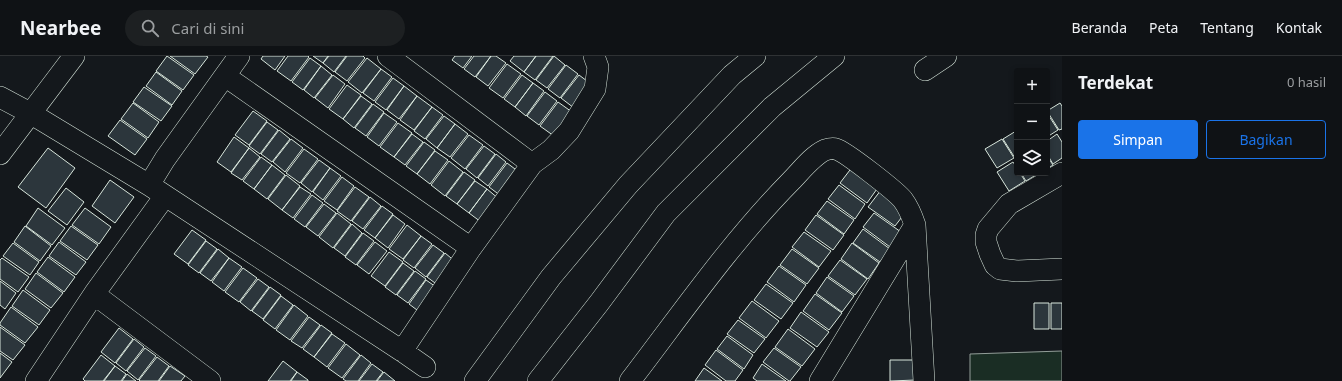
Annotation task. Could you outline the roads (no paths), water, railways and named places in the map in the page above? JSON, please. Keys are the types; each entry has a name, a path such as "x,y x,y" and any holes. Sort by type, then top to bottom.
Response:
{"street":[{"path":"0,154 74,56"},
{"path":"36,381 94,294 157,190 165,159 239,56"},
{"path":"388,56 532,164"},
{"path":"402,352 471,248 532,164 551,150 569,131 595,89 598,67 594,56"},
{"path":"475,381 551,277 628,185 732,75 755,56"},
{"path":"538,381 599,303 666,213 772,107 834,56"},
{"path":"925,70 946,56"},
{"path":"225,76 471,248"},
{"path":"0,98 30,113 157,190 424,368"},
{"path":"630,381 741,237 776,196 817,155 826,150 835,148 846,153 902,199 910,210 915,225 924,381"},
{"path":"1062,173 1009,204 988,229 986,242 995,265 1000,269 1017,271 1062,269"},
{"path":"820,381 915,225"},
{"path":"94,294 210,381"}]}
